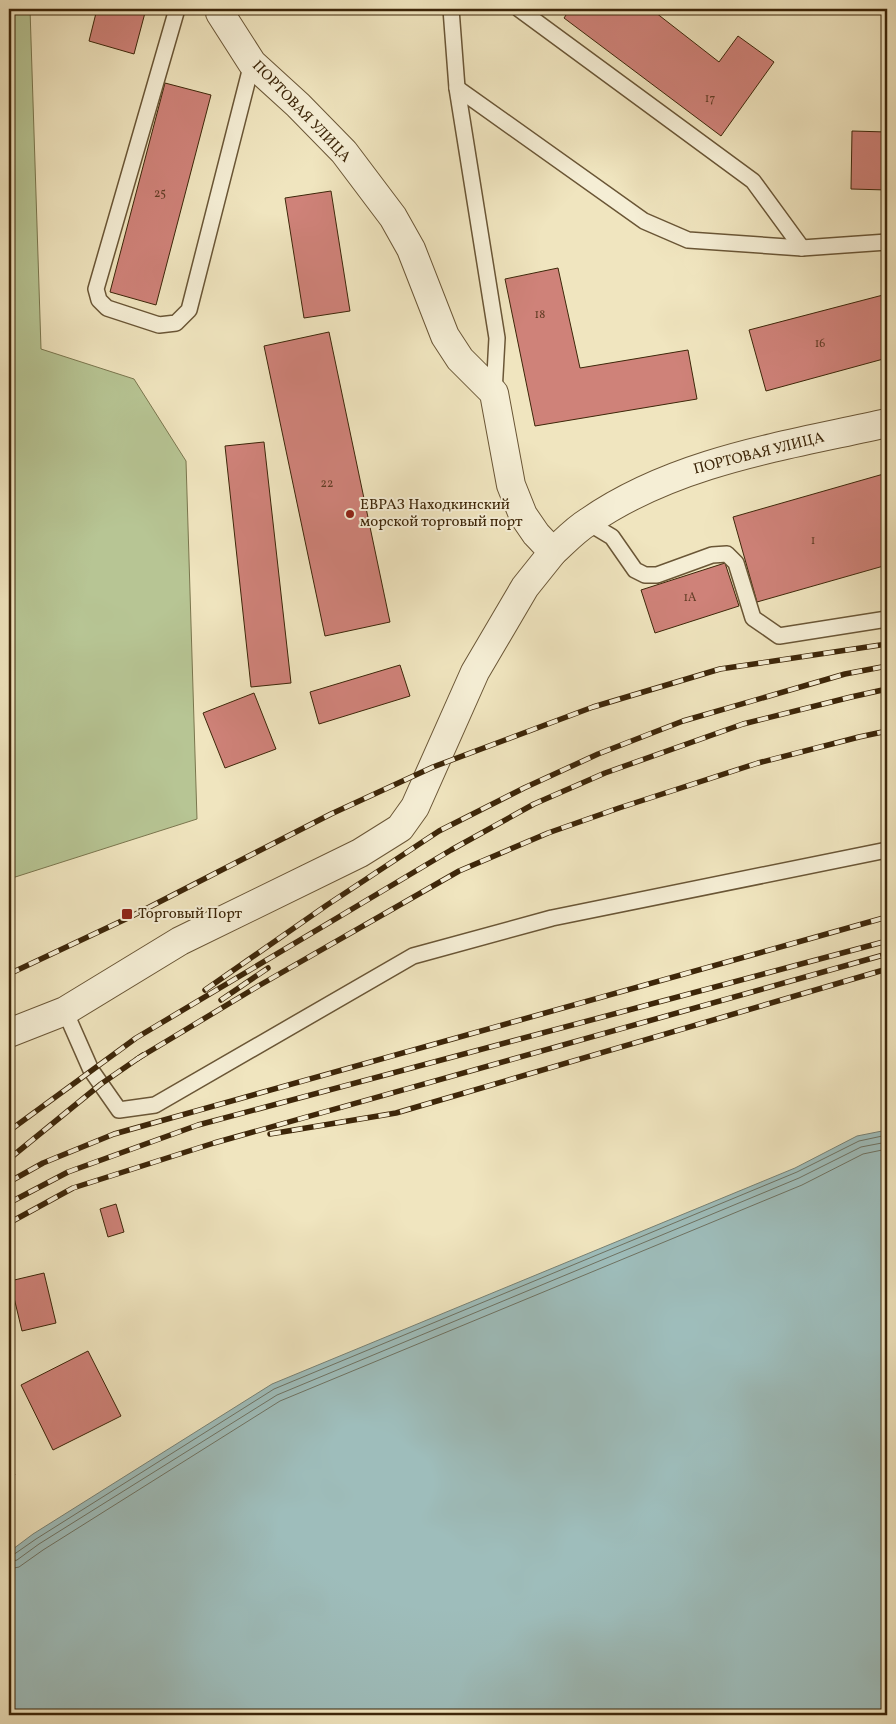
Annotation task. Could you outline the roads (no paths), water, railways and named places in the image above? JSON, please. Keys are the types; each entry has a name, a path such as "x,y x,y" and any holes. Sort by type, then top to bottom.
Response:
{"street":[{"name":"ПОРТОВАЯ УЛИЦА","path":"220,9 220,13 252,63 298,105 344,152 393,217 411,249 445,336 460,359 494,393"},
{"path":"494,393 511,485 523,515 536,534 553,552"},
{"name":"ПОРТОВАЯ УЛИЦА","path":"65,1011 180,941 360,853 400,828 416,808 475,672 525,587 553,552 587,522 628,498 678,475 740,456 887,423"},
{"path":"9,1032 65,1011"}],"lane":[{"path":"177,9 96,290 99,300 107,308 159,325 176,323 189,310 252,63"},
{"path":"452,9 457,88 497,338 494,393"},
{"path":"519,9 753,181 802,248"},
{"path":"457,88 644,221 688,240 802,248 887,242"},
{"path":"587,522 612,537 634,570 645,575 657,575 712,556 727,554 736,563 753,618 779,636 887,619"},
{"path":"65,1011 91,1070 119,1110 155,1105 413,956 552,918 887,850"}],"water":[{"path":"887,1130 887,1715 9,1715 9,1552 33,1534 272,1384 795,1168 857,1136"}],"railway":[{"path":"9,974 128,918 331,814 433,767 593,707 720,669 887,644"},
{"path":"205,990 327,905 439,831 524,788 598,754 683,721 845,674 887,666"},
{"path":"9,1131 136,1038 451,850 534,804 605,773 743,724 887,689"},
{"path":"137,1059 260,985 459,871 548,833 619,808 758,763 887,731"},
{"path":"9,1182 43,1163 114,1134 887,917"},
{"path":"9,1203 68,1172 198,1125 887,941"},
{"path":"9,1223 73,1188 214,1143 887,954"},
{"path":"221,1000 268,968"},
{"path":"270,1134 396,1113 887,969"},
{"path":"9,1159 101,1084 143,1055"}],"place":[{"name":"ЕВРАЗ Находкинский морской торговый порт","path":"350,514"},
{"name":"Торговый Порт","path":"127,914"}]}
